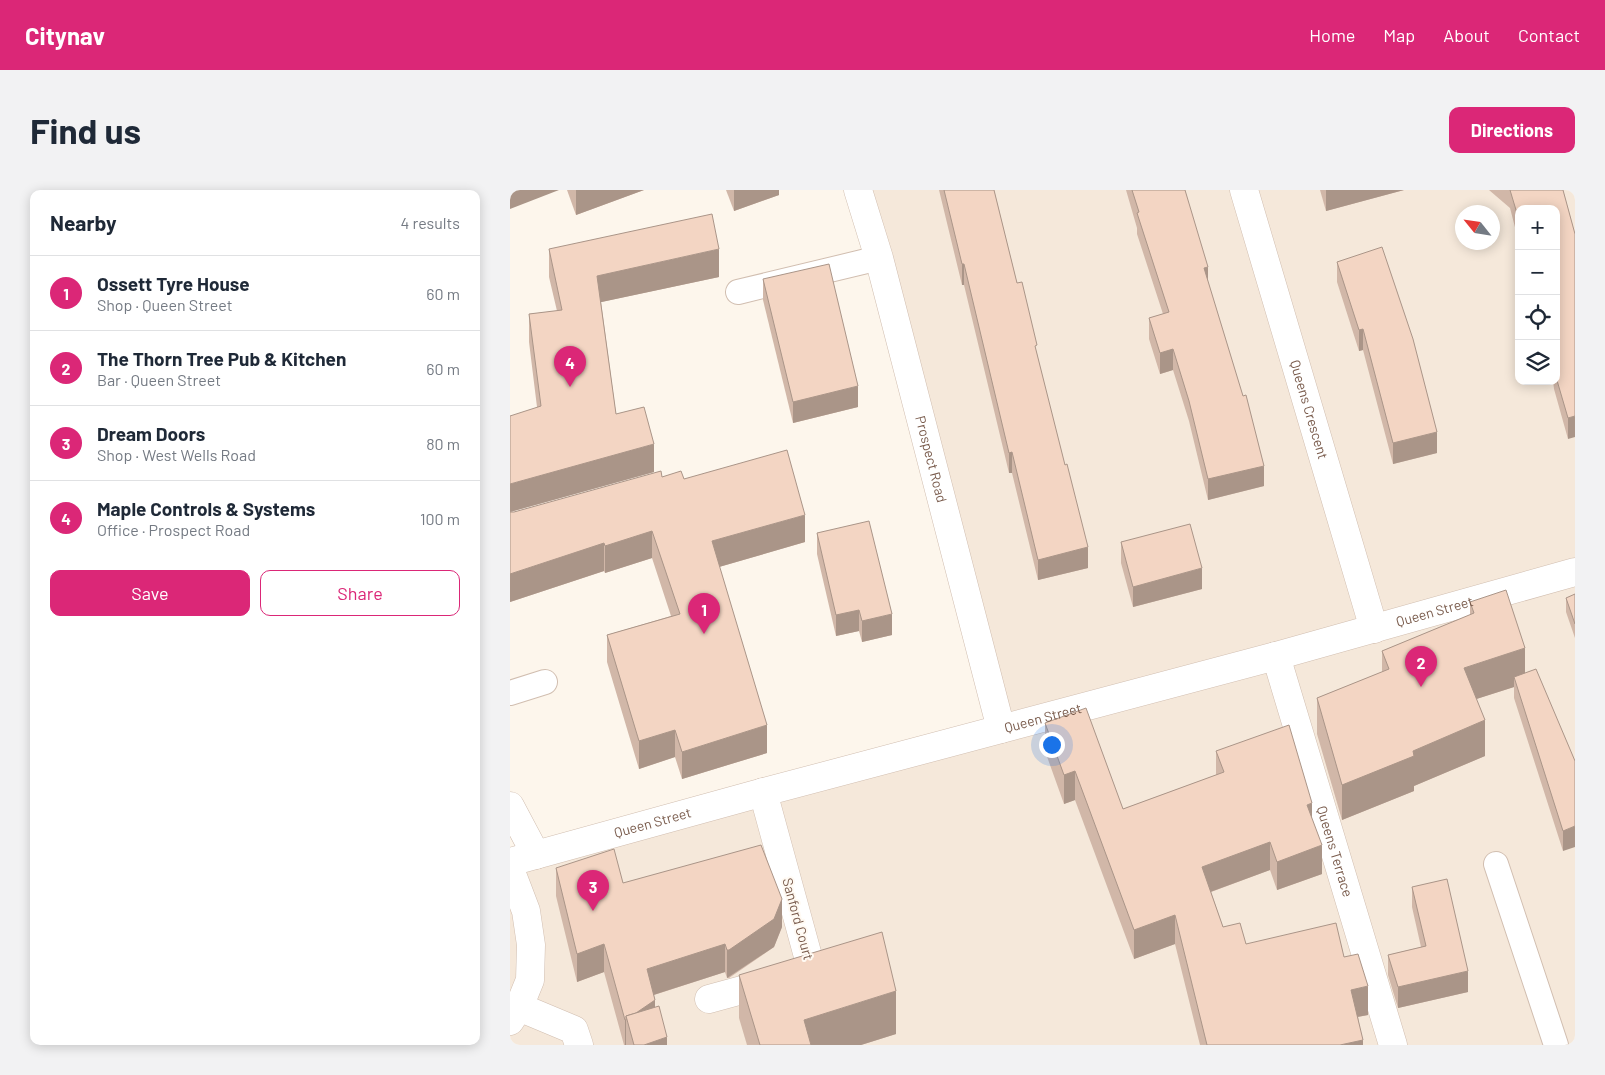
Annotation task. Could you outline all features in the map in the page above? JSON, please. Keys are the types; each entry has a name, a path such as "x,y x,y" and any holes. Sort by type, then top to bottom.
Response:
{"street":[{"name":"Prospect Road","path":"858,190 879,258 1001,729"},
{"name":"Queens Crescent","path":"1244,190 1374,629"},
{"name":"Queen Street","path":"510,862 763,792 1276,656 1575,572"},
{"name":"Queens Terrace","path":"1276,656 1393,1045"},
{"name":"Sanford Court","path":"709,1000 812,971 763,792"},
{"path":"510,806 536,855"},
{"path":"510,869 526,911 531,945 530,980 515,1014 574,1030 579,1045"}],"lane":[{"path":"738,292 879,258"},
{"path":"510,693 545,682"},
{"path":"1496,864 1556,1045"}],"shaded area":[{"path":"858,190 1575,190 1575,1045 510,1045 510,862 1001,729"}],"building":[{"path":"944,190 994,190 1017,283 1022,282 1037,345 1035,346 1088,547 1038,560 1012,452 1009,453 964,264 962,264"},
{"path":"1132,190 1185,190 1208,267 1204,268 1243,396 1246,395 1264,466 1208,479 1189,401 1173,349 1160,353 1149,318 1169,312 1137,213 1139,212"},
{"path":"1510,190 1563,190 1575,234 1575,416 1568,418 1558,385 1560,385 1560,205 1515,205 1515,207"},
{"path":"712,214 719,249 597,276 616,414 644,407 654,444 510,484 510,416 541,406 529,314 562,310 549,249"},
{"path":"1382,247 1413,339 1437,432 1393,443 1363,329 1359,330 1337,262"},
{"path":"829,264 858,386 793,402 763,279"},
{"path":"787,450 805,515 712,541 767,725 682,752 675,730 639,741 607,635 680,614 652,531 605,546 604,543 510,574 510,512 661,471 662,477 681,471 684,479"},
{"path":"869,521 892,614 862,621 859,610 836,615 817,533"},
{"path":"1190,524 1202,568 1133,587 1121,542"},
{"path":"1506,590 1525,648 1464,668 1485,720 1413,751 1414,756 1342,785 1317,698 1389,669 1382,651 1474,613 1470,602"},
{"path":"1575,594 1575,624 1566,598"},
{"path":"1536,669 1575,761 1575,826 1563,831 1514,677"},
{"path":"1086,708 1123,809 1224,772 1216,751 1289,725 1312,803 1307,805 1322,845 1277,862 1270,842 1202,867 1223,927 1240,923 1246,944 1336,923 1344,957 1358,954 1368,986 1351,990 1363,1040 1340,1045 1207,1045 1175,915 1134,930 1075,771 1064,775 1045,723"},
{"path":"761,845 782,899 774,919 729,950 727,950 725,944 647,969 655,1000 636,1013 626,1016 625,1020 604,944 577,954 556,868 614,849 623,883"},
{"path":"1447,879 1468,971 1398,987 1388,955 1426,946 1412,887"},
{"path":"882,932 896,991 804,1020 811,1045 760,1045 739,975"},
{"path":"659,1006 667,1037 644,1045 634,1045 626,1016"}],"place":[{"name":"Maple Controls & Systems","path":"570,387"},
{"name":"Ossett Tyre House","path":"704,634"},
{"name":"The Thorn Tree Pub & Kitchen","path":"1421,687"},
{"name":"Dream Doors","path":"593,911"}]}
